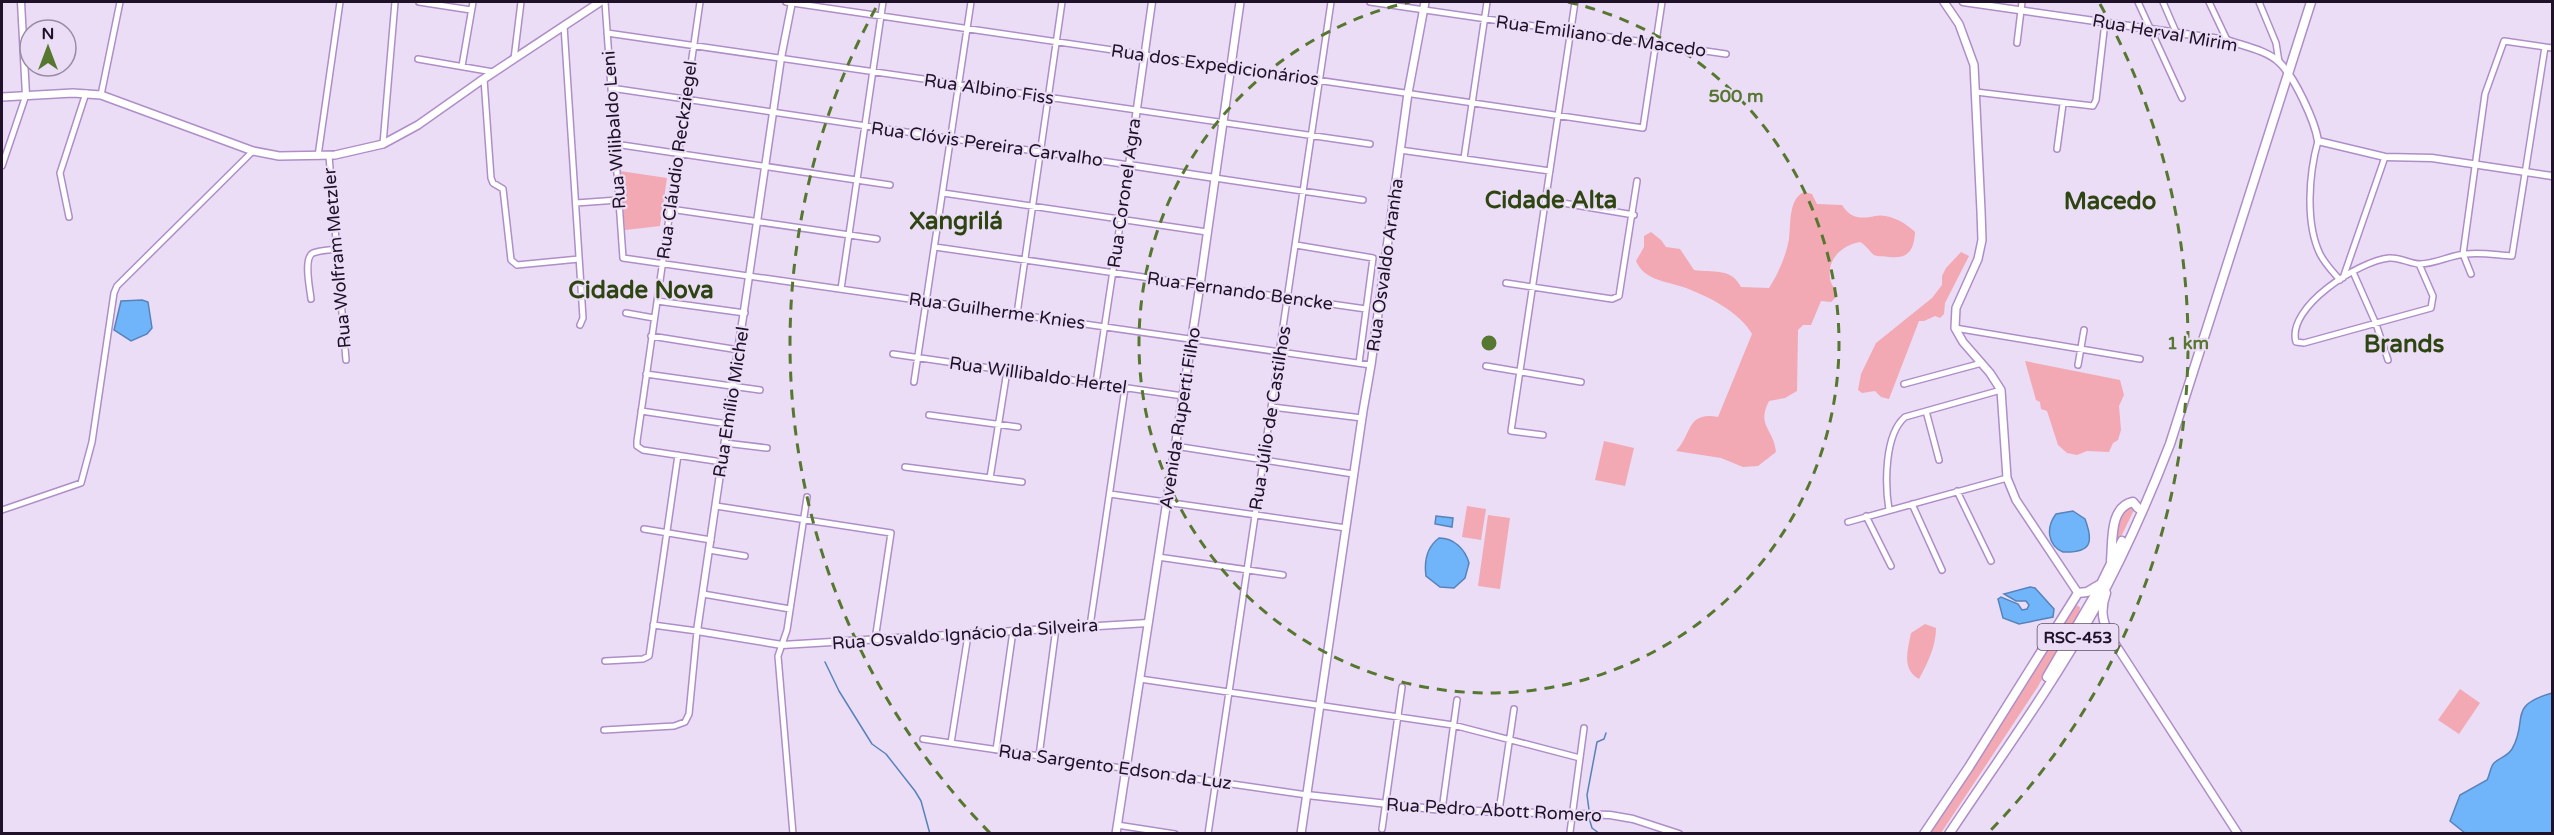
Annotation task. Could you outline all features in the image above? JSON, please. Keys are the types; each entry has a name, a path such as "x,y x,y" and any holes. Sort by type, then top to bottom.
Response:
{"highway":[{"name":"RSC-453","path":"1944,834 2034,697 2137,525 2176,423 2311,2"},
{"name":"RSC-453","path":"1949,834 2068,653 2111,569 2176,423"},
{"path":"2110,636 2102,615 2104,600 2111,569 2116,519 2128,503 2133,502 2138,508 2137,525"},
{"path":"1924,834 1969,767 2078,593 2093,590 2102,583"},
{"path":"2078,593 2082,606 2081,619"},
{"path":"2068,653 2082,634 2088,630 2097,630 2110,636"}],"main road":[{"path":"2,97 86,93 101,95 253,151 279,156 329,156 383,144 418,125 600,2"},
{"name":"Avenida Ruperti Filho","path":"1117,830 1192,339 1240,2"},
{"path":"1944,2 1959,24 1969,46 1974,65 1982,240 1978,259 1956,308 1955,327 2001,390 2007,478 2016,500 2078,593"},
{"name":"Rua Osvaldo Aranha","path":"1301,834 1371,365 1408,93 1424,6"},
{"path":"2110,636 2238,834"}],"street":[{"path":"2,166 26,96 21,2"},
{"path":"101,95 120,2"},
{"path":"318,156 340,2"},
{"path":"383,144 395,2"},
{"path":"462,66 473,2"},
{"path":"514,59 521,2"},
{"name":"Rua Wilibaldo Leni","path":"604,2 623,258"},
{"name":"Rua Cláudio Reckziegel","path":"700,2 637,441 639,448 722,462"},
{"name":"Rua dos Expedicionários","path":"786,2 1643,128 1655,44"},
{"name":"Rua Emílio Michel","path":"604,730 674,726 685,723 689,714 697,631 781,58 792,2"},
{"path":"841,289 883,2"},
{"path":"914,382 971,2"},
{"path":"1017,314 1062,2"},
{"name":"Rua Coronel Agra","path":"1096,383 1152,2"},
{"name":"Rua Júlio de Castilhos","path":"1208,834 1331,2"},
{"name":"Rua Emiliano de Macedo","path":"1370,2 1424,6 1485,19 1726,54"},
{"path":"1464,158 1488,2"},
{"path":"1543,435 1511,431 1575,2"},
{"path":"1655,44 1662,2"},
{"name":"Rua Herval Mirim","path":"1963,2 2227,40 2250,48 2279,62 2288,74 2313,124 2318,141"},
{"path":"2017,43 2022,2"},
{"path":"2138,2 2182,98"},
{"path":"2163,2 2176,32"},
{"path":"2209,2 2227,40"},
{"path":"2259,2 2276,44 2279,62"},
{"path":"419,3 471,10"},
{"path":"1976,92 2093,106 2096,100 2105,22"},
{"path":"564,26 583,318 580,325"},
{"name":"Rua Albino Fiss","path":"607,33 1370,144"},
{"path":"2471,274 2463,254 2485,94 2504,41 2553,48"},
{"path":"2419,264 2433,296 2431,308 2304,343 2296,342 2298,324 2309,305 2353,272 2388,258 2419,264 2463,254 2512,256 2545,47"},
{"path":"418,59 494,72"},
{"path":"484,79 491,178 493,183 503,189 510,256 513,264 579,259"},
{"name":"Rua Clóvis Pereira Carvalho","path":"611,88 1363,200"},
{"path":"69,217 60,173 86,93"},
{"path":"2057,149 2063,104"},
{"path":"2,141 10,142"},
{"path":"2342,279 2320,255 2310,214 2318,141 2385,157 2409,156 2553,176"},
{"path":"615,144 890,185"},
{"path":"1400,150 1550,171"},
{"path":"2,510 81,483 92,442 114,293 117,286 253,151"},
{"name":"Rua Wolfram Metzler","path":"329,156 346,360"},
{"path":"2342,279 2385,157"},
{"path":"1506,283 1612,299 1619,296 1634,215 1637,181"},
{"path":"943,193 1207,232"},
{"path":"576,203 618,200"},
{"path":"1545,200 1634,215"},
{"path":"670,209 877,239"},
{"path":"1296,245 1372,257 1374,260 1359,363"},
{"name":"Rua Fernando Bencke","path":"935,247 1366,309"},
{"path":"311,299 309,257 313,253 337,249"},
{"name":"Rua Guilherme Knies","path":"623,258 1371,365"},
{"path":"2353,272 2376,324 2388,360"},
{"path":"657,301 745,313"},
{"path":"626,313 654,318"},
{"path":"1955,327 2140,359"},
{"path":"2078,365 2084,330"},
{"path":"651,336 739,350"},
{"name":"Rua Willibaldo Hertel","path":"893,354 1183,396"},
{"path":"1904,384 1982,363"},
{"path":"1486,366 1581,382"},
{"path":"990,478 1007,371"},
{"path":"646,374 760,390"},
{"path":"1090,626 1125,388"},
{"path":"1888,510 1885,474 1898,423 1905,417 2001,390"},
{"path":"1272,407 1362,418"},
{"path":"641,411 728,424"},
{"path":"1926,411 1939,460"},
{"path":"929,415 1018,427"},
{"path":"725,442 767,448"},
{"path":"1175,446 1353,474"},
{"path":"605,660 643,659 649,656 678,454"},
{"path":"905,466 1023,482"},
{"path":"1848,522 2007,478"},
{"path":"1957,491 1991,561"},
{"path":"1110,494 1346,528"},
{"path":"793,834 778,656 787,630 807,497"},
{"path":"1912,504 1942,570"},
{"path":"716,506 891,533 875,640"},
{"path":"1866,516 1891,566"},
{"path":"644,529 711,540"},
{"path":"709,550 745,556"},
{"path":"1158,557 1283,575"},
{"path":"703,594 790,609"},
{"name":"Rua Osvaldo Ignácio da Silveira","path":"697,631 782,645 1148,623"},
{"path":"653,625 697,631"},
{"path":"1039,756 1056,628"},
{"path":"996,750 1013,631"},
{"path":"951,743 968,635"},
{"path":"1140,679 1453,725 1580,758"},
{"path":"1382,828 1402,687"},
{"path":"1442,810 1457,700"},
{"path":"1498,811 1514,709"},
{"path":"1570,832 1584,728"},
{"name":"Rua Sargento Edson da Luz","path":"923,739 1307,795"},
{"name":"Rua Pedro Abott Romero","path":"1307,795 1442,810 1573,813 1634,819 1678,834"},
{"path":"1117,830 1175,834"}],"shaded area":[{"path":"620,171 667,178 660,226 625,230"},
{"path":"1804,192 1812,194 1817,204 1842,205 1849,213 1857,217 1880,215 1902,222 1915,232 1911,249 1901,257 1877,256 1860,242 1842,249 1834,259 1831,264 1830,280 1838,295 1831,302 1821,301 1811,325 1803,325 1798,330 1797,391 1785,398 1769,401 1765,409 1765,422 1775,444 1776,452 1758,466 1743,467 1721,458 1676,451 1695,421 1701,417 1718,417 1752,334 1739,318 1712,300 1683,287 1656,279 1644,272 1636,261 1644,247 1644,236 1651,232 1666,247 1680,249 1694,270 1720,272 1732,276 1741,287 1769,288 1786,252 1795,200"},
{"path":"1961,252 1969,256 1945,303 1944,314 1940,318 1935,316 1919,321 1889,399 1881,397 1875,391 1862,393 1858,390 1861,374 1876,343 1932,298 1942,285 1942,276 1946,268"},
{"path":"2025,361 2120,380 2124,395 2119,406 2121,430 2118,440 2113,443 2109,452 2087,451 2077,455 2067,453 2058,445 2047,411 2041,409 2040,402 2036,400"},
{"path":"1604,441 1634,448 1625,486 1595,480"},
{"path":"1467,506 1486,509 1481,540 1462,537"},
{"path":"2128,506 2134,510 2117,545 2119,519"},
{"path":"1488,515 1510,518 1500,589 1478,586"},
{"path":"2076,605 2080,607 2079,615 2037,688 1941,833 1928,834 2071,608"},
{"path":"1925,624 1936,628 1936,635 1931,655 1919,679 1910,670 1907,652 1911,633"},
{"path":"2460,689 2480,703 2459,734 2438,720"}],"water":[{"path":"121,301 148,302 152,328 147,334 131,341 114,330"},
{"path":"2073,511 2085,519 2089,534 2088,545 2080,551 2063,552 2051,540 2051,524 2056,514"},
{"path":"1436,516 1453,518 1452,527 1435,524"},
{"path":"1439,538 1458,545 1465,553 1469,563 1465,578 1454,588 1440,587 1426,576 1427,555"},
{"path":"2030,587 2035,588 2054,609 2053,617 2019,624 2003,618 1998,599 2001,597 2018,604 2022,610 2027,609 2029,605 2026,601 2016,601 2004,594"},
{"path":"2552,693 2552,833 2465,833 2450,821 2460,795 2487,780 2494,763 2512,749 2517,739 2521,715 2529,703"}],"waterway":[{"path":"825,662 839,691 872,744 886,754 915,791 921,801 930,834"},
{"path":"1589,810 1587,795 1597,742 1604,739 1606,733"},
{"path":"1589,818 1592,828 1600,834"}],"district":[{"name":"Cidade Alta","path":"1551,200"},
{"name":"Macedo","path":"2110,201"},
{"name":"Xangrilá","path":"956,221"},
{"name":"Cidade Nova","path":"641,290"},
{"name":"Brands","path":"2404,344"}]}
